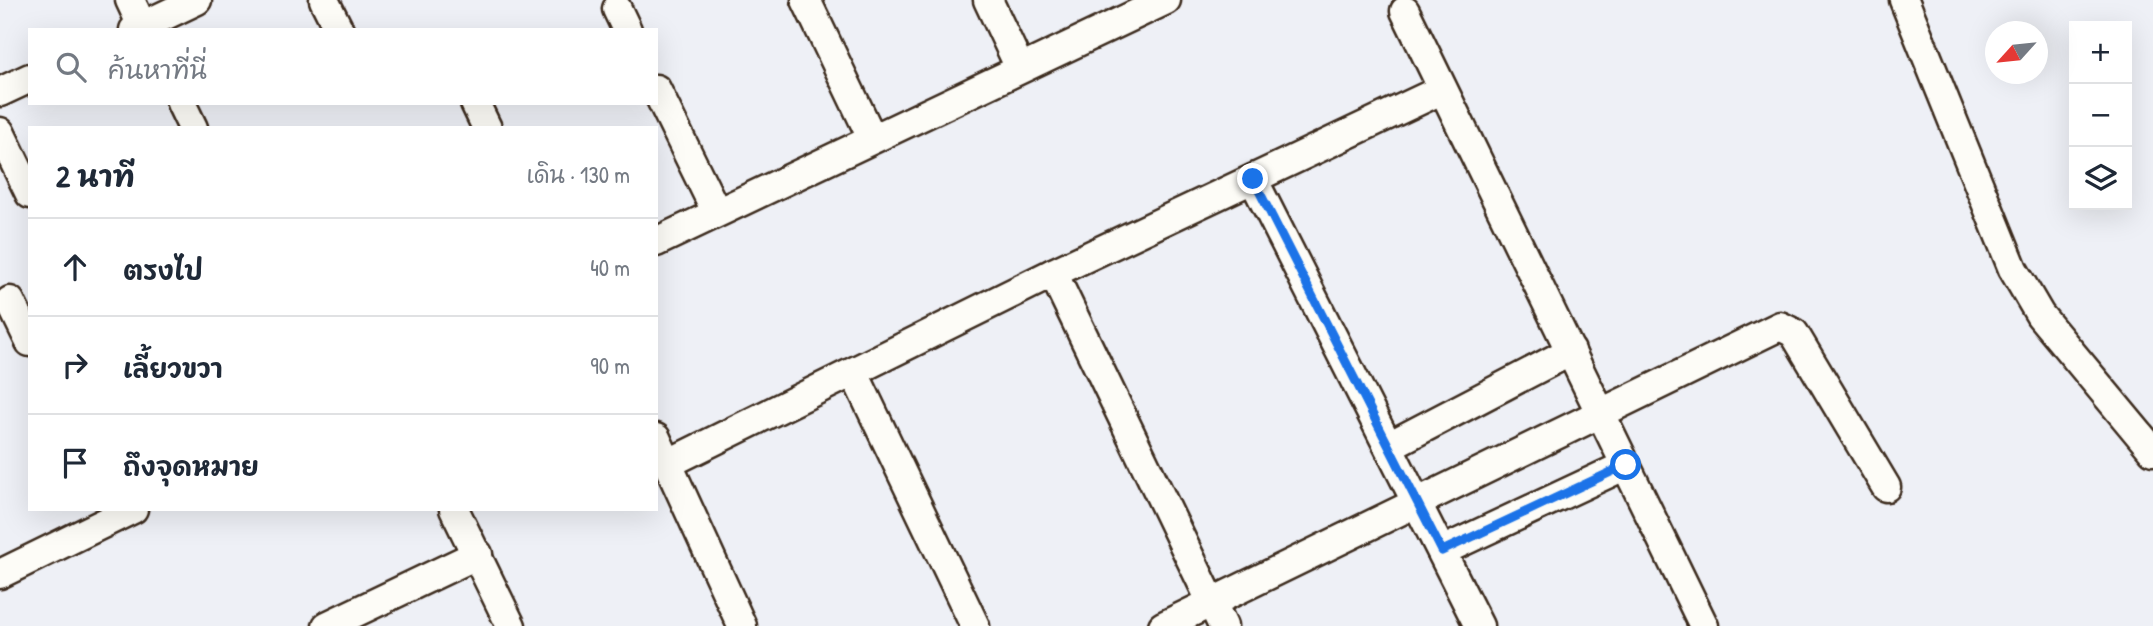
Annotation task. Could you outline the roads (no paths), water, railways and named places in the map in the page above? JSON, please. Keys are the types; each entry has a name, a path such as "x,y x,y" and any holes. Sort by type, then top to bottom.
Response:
{"street":[{"path":"130,0 140,28 197,0"},
{"path":"324,0 338,28"},
{"path":"806,0 872,138"},
{"path":"988,0 1020,68"},
{"path":"658,241 716,211 1166,0"},
{"path":"1904,0 2013,269 2040,315 2153,451"},
{"path":"1405,10 1441,90 1704,626"},
{"path":"0,92 28,79"},
{"path":"667,464 1053,273 1441,90"},
{"path":"658,93 716,211"},
{"path":"182,105 192,126"},
{"path":"476,105 486,126"},
{"path":"0,132 28,190"},
{"path":"1253,179 1479,626"},
{"path":"1053,273 1217,614"},
{"path":"10,301 28,338"},
{"path":"1163,626 1217,614 1418,502 1780,326 1794,333 1885,487"},
{"path":"1389,446 1571,351"},
{"path":"854,373 975,626"},
{"path":"658,443 742,626"},
{"path":"1442,551 1626,465"},
{"path":"455,511 511,626"},
{"path":"0,574 119,512"},
{"path":"327,626 478,554"}]}
